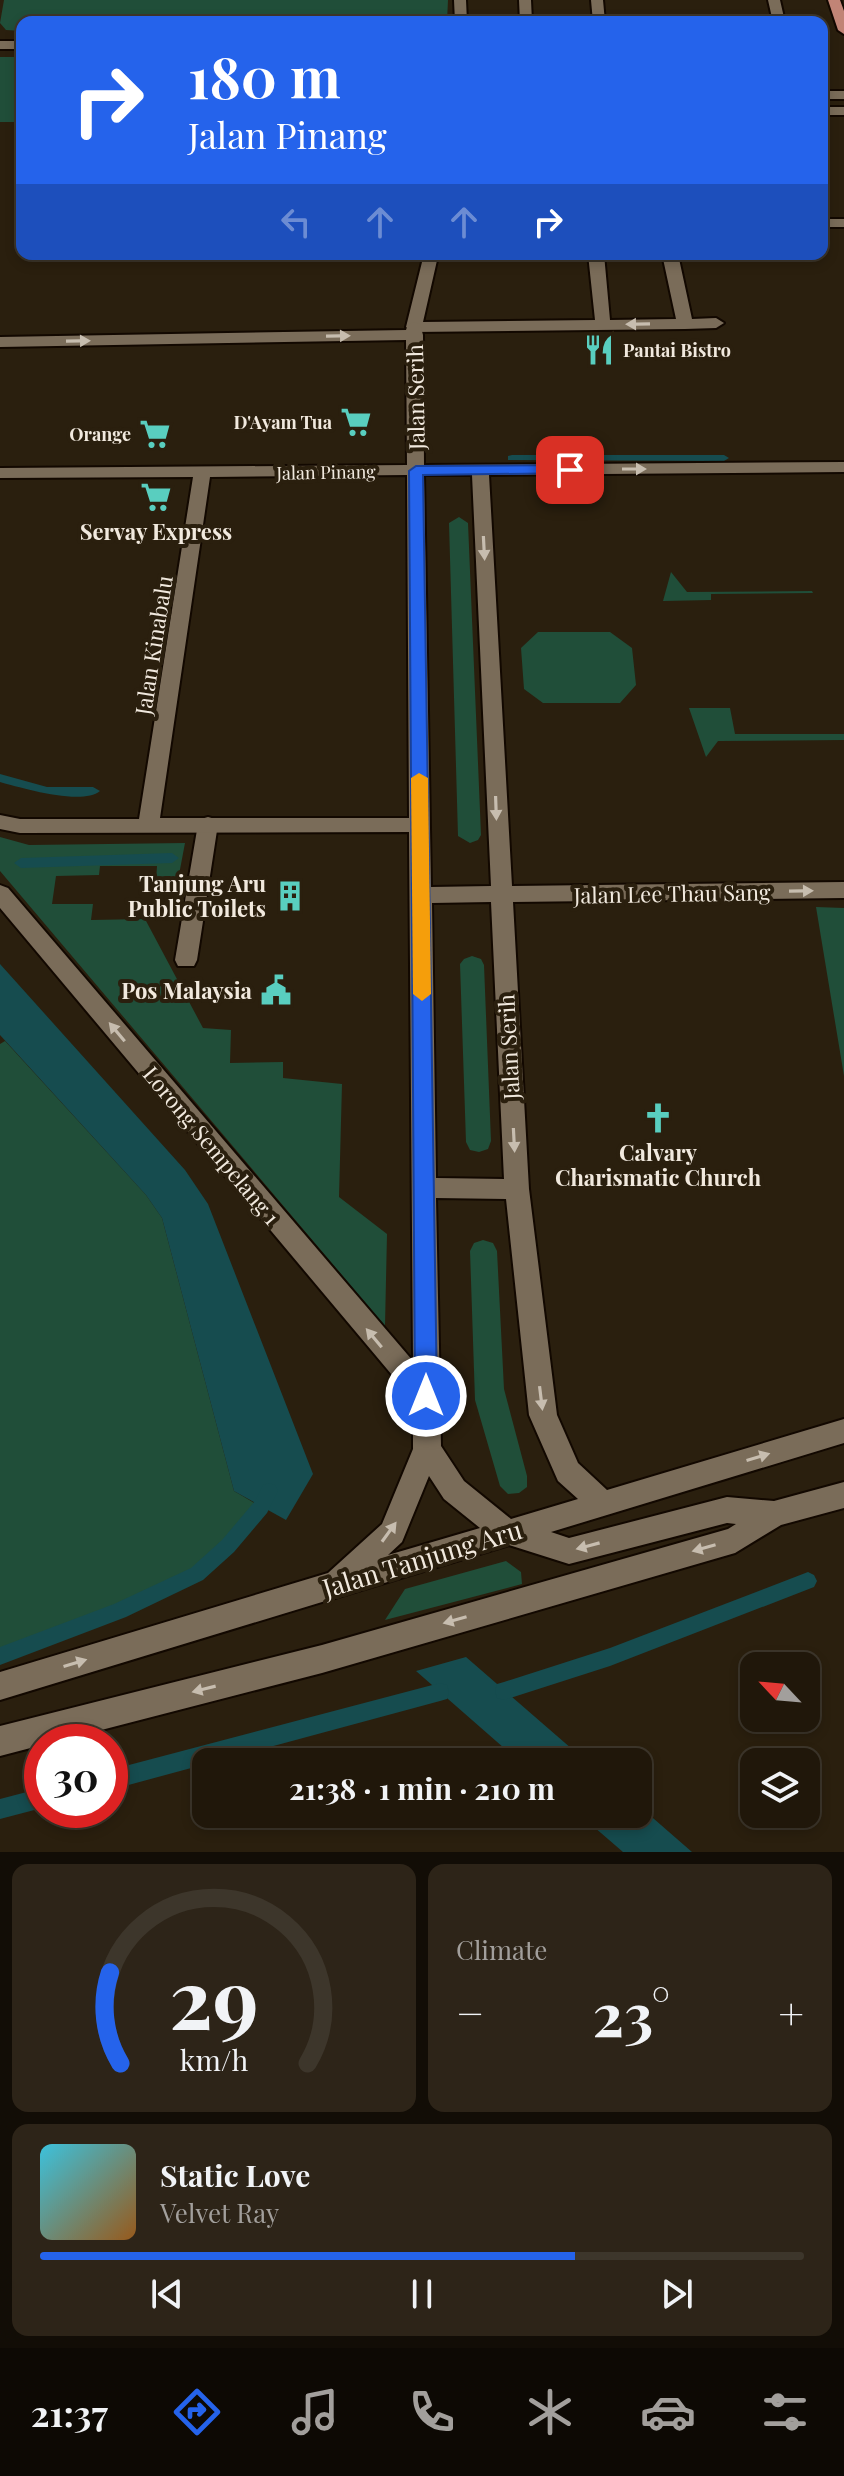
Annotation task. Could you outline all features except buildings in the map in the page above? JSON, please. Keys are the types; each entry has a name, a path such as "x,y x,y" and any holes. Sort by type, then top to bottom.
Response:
{"main road":[{"path":"834,0 844,30"}],"street":[{"name":"Jalan Serih","path":"334,1587 392,1533 427,1449 415,331 429,260"},
{"path":"597,260 603,325"},
{"path":"671,260 685,324"},
{"path":"0,342 716,323"},
{"name":"Jalan Pinang","path":"0,473 844,467"},
{"name":"Jalan Serih","path":"480,470 499,894 517,1189 543,1415 568,1472 604,1505"},
{"name":"Jalan Kinabalu","path":"149,824 202,473"},
{"path":"0,822 20,826 420,825"},
{"path":"186,960 208,824"},
{"name":"Jalan Lee Thau Sang","path":"421,895 844,890"},
{"name":"Lorong Sempelang 1","path":"0,893 426,1396"},
{"path":"424,1188 517,1189"},
{"name":"Jalan Tanjung Aru","path":"0,1686 844,1431"},
{"path":"427,1449 454,1490 505,1531 569,1551 727,1510 774,1514"},
{"path":"0,1741 322,1659 735,1540 774,1514 844,1495"}],"green space":[{"path":"4,0 448,0 447,16 16,16 16,31 6,30 0,23"},
{"path":"0,57 16,57 16,122 0,122"},
{"path":"459,517 468,523 481,835 470,843 458,836 449,523"},
{"path":"671,572 687,592 813,593 711,594 711,600 663,601"},
{"path":"538,632 610,632 632,648 636,685 620,703 543,703 524,689 521,648"},
{"path":"689,708 730,708 735,734 844,734 844,740 718,741 706,757"},
{"path":"0,837 29,845 185,843 178,880 156,881 157,866 100,866 99,875 56,876 52,904 93,904 91,920 145,919 203,1028 231,1030 230,1063 283,1062 283,1078 342,1084 339,1197 387,1234 385,1326 0,871"},
{"path":"816,907 844,908 844,1076"},
{"path":"472,956 481,959 484,965 491,1141 488,1149 479,1152 470,1150 466,1142 460,964"},
{"path":"5,1041 146,1195 162,1218 234,1491 261,1507 228,1546 197,1574 119,1611 0,1656 0,1044"},
{"path":"483,1240 493,1243 497,1251 504,1389 527,1476 527,1487 519,1493 508,1494 500,1486 475,1400 470,1251 474,1243"},
{"path":"506,1561 521,1572 522,1584 385,1620 405,1589"}],"water":[{"path":"0,964 185,1170 208,1204 313,1474 286,1520 234,1491 162,1218 146,1195 0,1035"},
{"path":"466,1657 571,1748 504,1748 416,1671"},
{"path":"652,1817 692,1852 623,1852 595,1828 652,1828"}],"waterway":[{"path":"512,458 724,458"},
{"path":"0,778 47,791 93,791"},
{"path":"21,863 172,858"},
{"path":"0,1656 119,1611 197,1574 228,1546 261,1507 269,1491"},
{"path":"504,1691 610,1657 808,1581"},
{"path":"128,1775 440,1692"},
{"path":"0,1809 24,1803"}],"slow traffic":[{"path":"419,778 422,994"}],"place":[{"name":"Pantai Bistro","path":"599,350"},
{"name":"D'Ayam Tua","path":"356,422"},
{"name":"Orange","path":"155,434"},
{"name":"Servay Express","path":"156,497"},
{"name":"Tanjung Aru Public Toilets","path":"290,896"},
{"name":"Pos Malaysia","path":"276,990"},
{"name":"Calvary Charismatic Church","path":"658,1118"}],"route":[{"path":"426,1396 416,471 570,470"}]}
